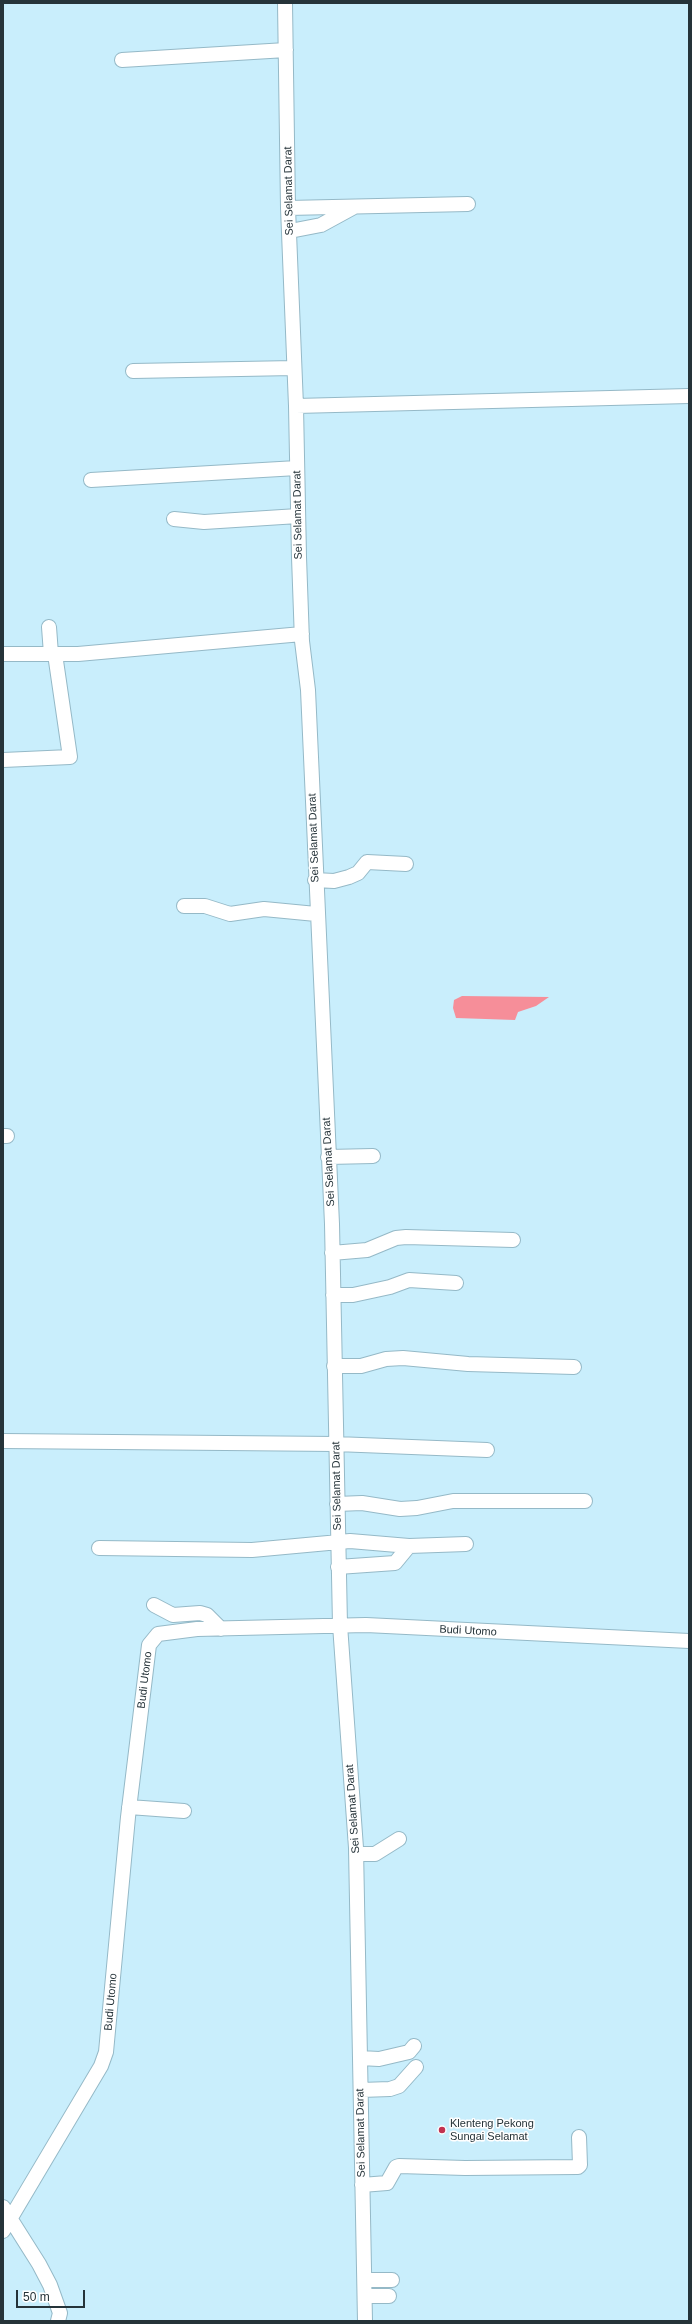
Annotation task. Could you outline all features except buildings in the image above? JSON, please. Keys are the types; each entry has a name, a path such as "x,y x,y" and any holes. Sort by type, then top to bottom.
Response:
{"street":[{"name":"Sei Selamat Darat","path":"285,3 288,208 300,229 294,368 303,406 297,468 302,634 324,880 316,914 339,1157 342,1295 339,1366 340,1445 349,1504 351,1567 345,1625 365,1854 360,2058 369,2280 365,2321"},
{"path":"122,60 286,50"},
{"path":"288,208 358,205 468,204"},
{"path":"300,229 321,225 358,205"},
{"path":"134,371 294,368"},
{"path":"303,406 689,396"},
{"path":"91,480 297,468"},
{"path":"174,519 204,522 298,516"},
{"path":"3,760 70,757 49,627"},
{"path":"3,654 99,652 302,634"},
{"path":"324,880 358,873 367,862 406,864"},
{"path":"184,906 204,906 230,914 264,909 316,914"},
{"path":"339,1157 373,1156"},
{"path":"341,1252 367,1250 396,1238 406,1237 513,1240"},
{"path":"342,1295 410,1280 456,1283"},
{"path":"339,1366 361,1366 386,1359 403,1358 468,1364 574,1367"},
{"path":"3,1441 340,1445 361,1447 487,1450"},
{"path":"349,1504 400,1509 425,1507 453,1501 585,1501"},
{"path":"99,1548 252,1550 350,1542 410,1546 466,1544"},
{"path":"351,1567 395,1563 410,1546"},
{"path":"154,1605 173,1615 200,1613 207,1615 221,1629"},
{"name":"Budi Utomo","path":"3,2231 7,2213 101,2066 106,2052 129,1806 149,1645 158,1634 221,1629 366,1625 689,1642"},
{"path":"129,1806 184,1811"},
{"path":"365,1854 399,1839"},
{"path":"360,2058 379,2059 409,2052 414,2046"},
{"path":"361,2090 390,2089 399,2086 416,2068"},
{"path":"365,2184 384,2184 399,2166 465,2168 578,2167 580,2165 579,2137"},
{"path":"7,2213 40,2264 50,2285 60,2313 58,2321"},
{"path":"369,2280 392,2280"},
{"path":"368,2296 389,2296"}],"shaded area":[{"path":"462,996 549,997 536,1006 518,1012 515,1020 456,1018 453,1008 454,1000"}],"place":[{"name":"Klenteng Pekong Sungai Selamat","path":"442,2130"}]}
